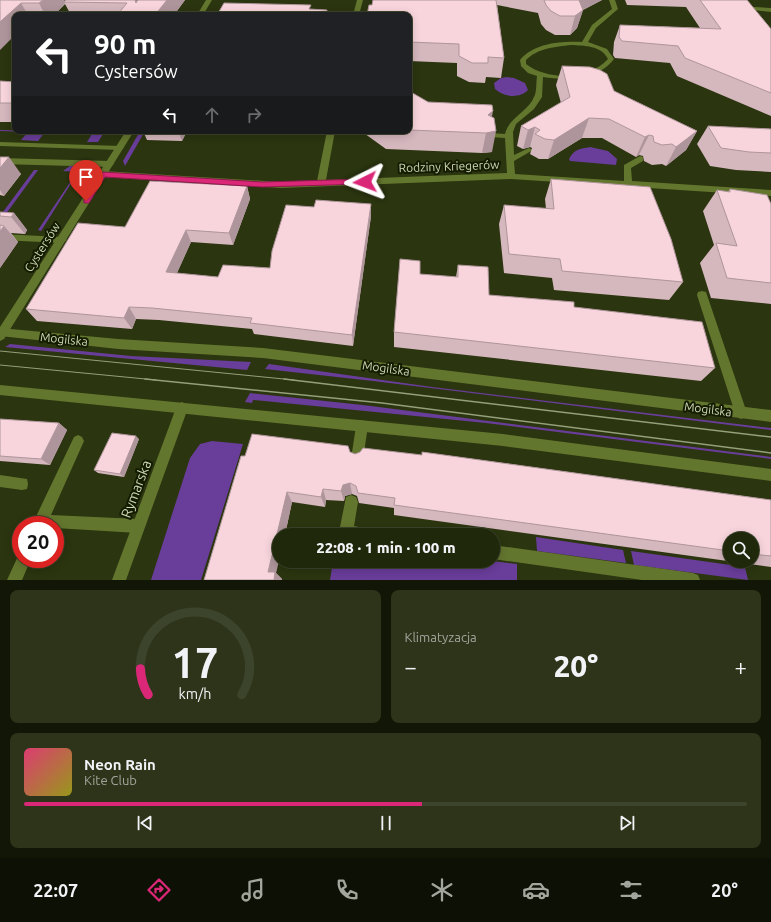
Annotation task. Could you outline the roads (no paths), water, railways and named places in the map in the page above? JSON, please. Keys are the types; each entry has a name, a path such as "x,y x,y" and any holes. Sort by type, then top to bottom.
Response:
{"main road":[{"path":"202,12 209,0"},
{"path":"357,12 360,0"},
{"path":"584,44 589,32 598,22 611,15 615,9 612,0"},
{"path":"754,9 771,10"},
{"path":"572,43 584,44 606,51 610,54 609,62 604,67 586,74 562,77 540,75 532,72 523,65 523,60 531,52 549,45 572,43"},
{"path":"511,176 509,132 513,123 538,97 540,75"},
{"name":"Cystersów","path":"1,333 62,240 128,134"},
{"path":"321,184 330,134"},
{"path":"490,135 509,136"},
{"path":"0,144 120,148"},
{"path":"510,160 529,150"},
{"path":"629,184 626,176 627,168 640,159"},
{"path":"0,161 110,164"},
{"name":"Rodziny Kriegerów","path":"103,174 262,184 321,184 511,176 771,193"},
{"path":"0,237 62,240"},
{"path":"702,295 741,413"},
{"name":"Mogilska","path":"1,333 124,344 263,352 771,416"},
{"path":"0,390 503,440 771,474"},
{"name":"Rymarska","path":"119,580 182,408"},
{"path":"357,459 362,426"},
{"path":"43,516 78,440"},
{"path":"0,481 22,484"},
{"path":"347,528 351,502"},
{"path":"64,524 138,526"},
{"path":"500,553 692,580"},
{"path":"14,580 20,568"}],"tram line":[{"path":"0,351 285,379"},
{"path":"0,365 156,380"},
{"path":"145,379 382,403 771,453"},
{"path":"285,379 294,380"},
{"path":"285,379 771,437"}]}
